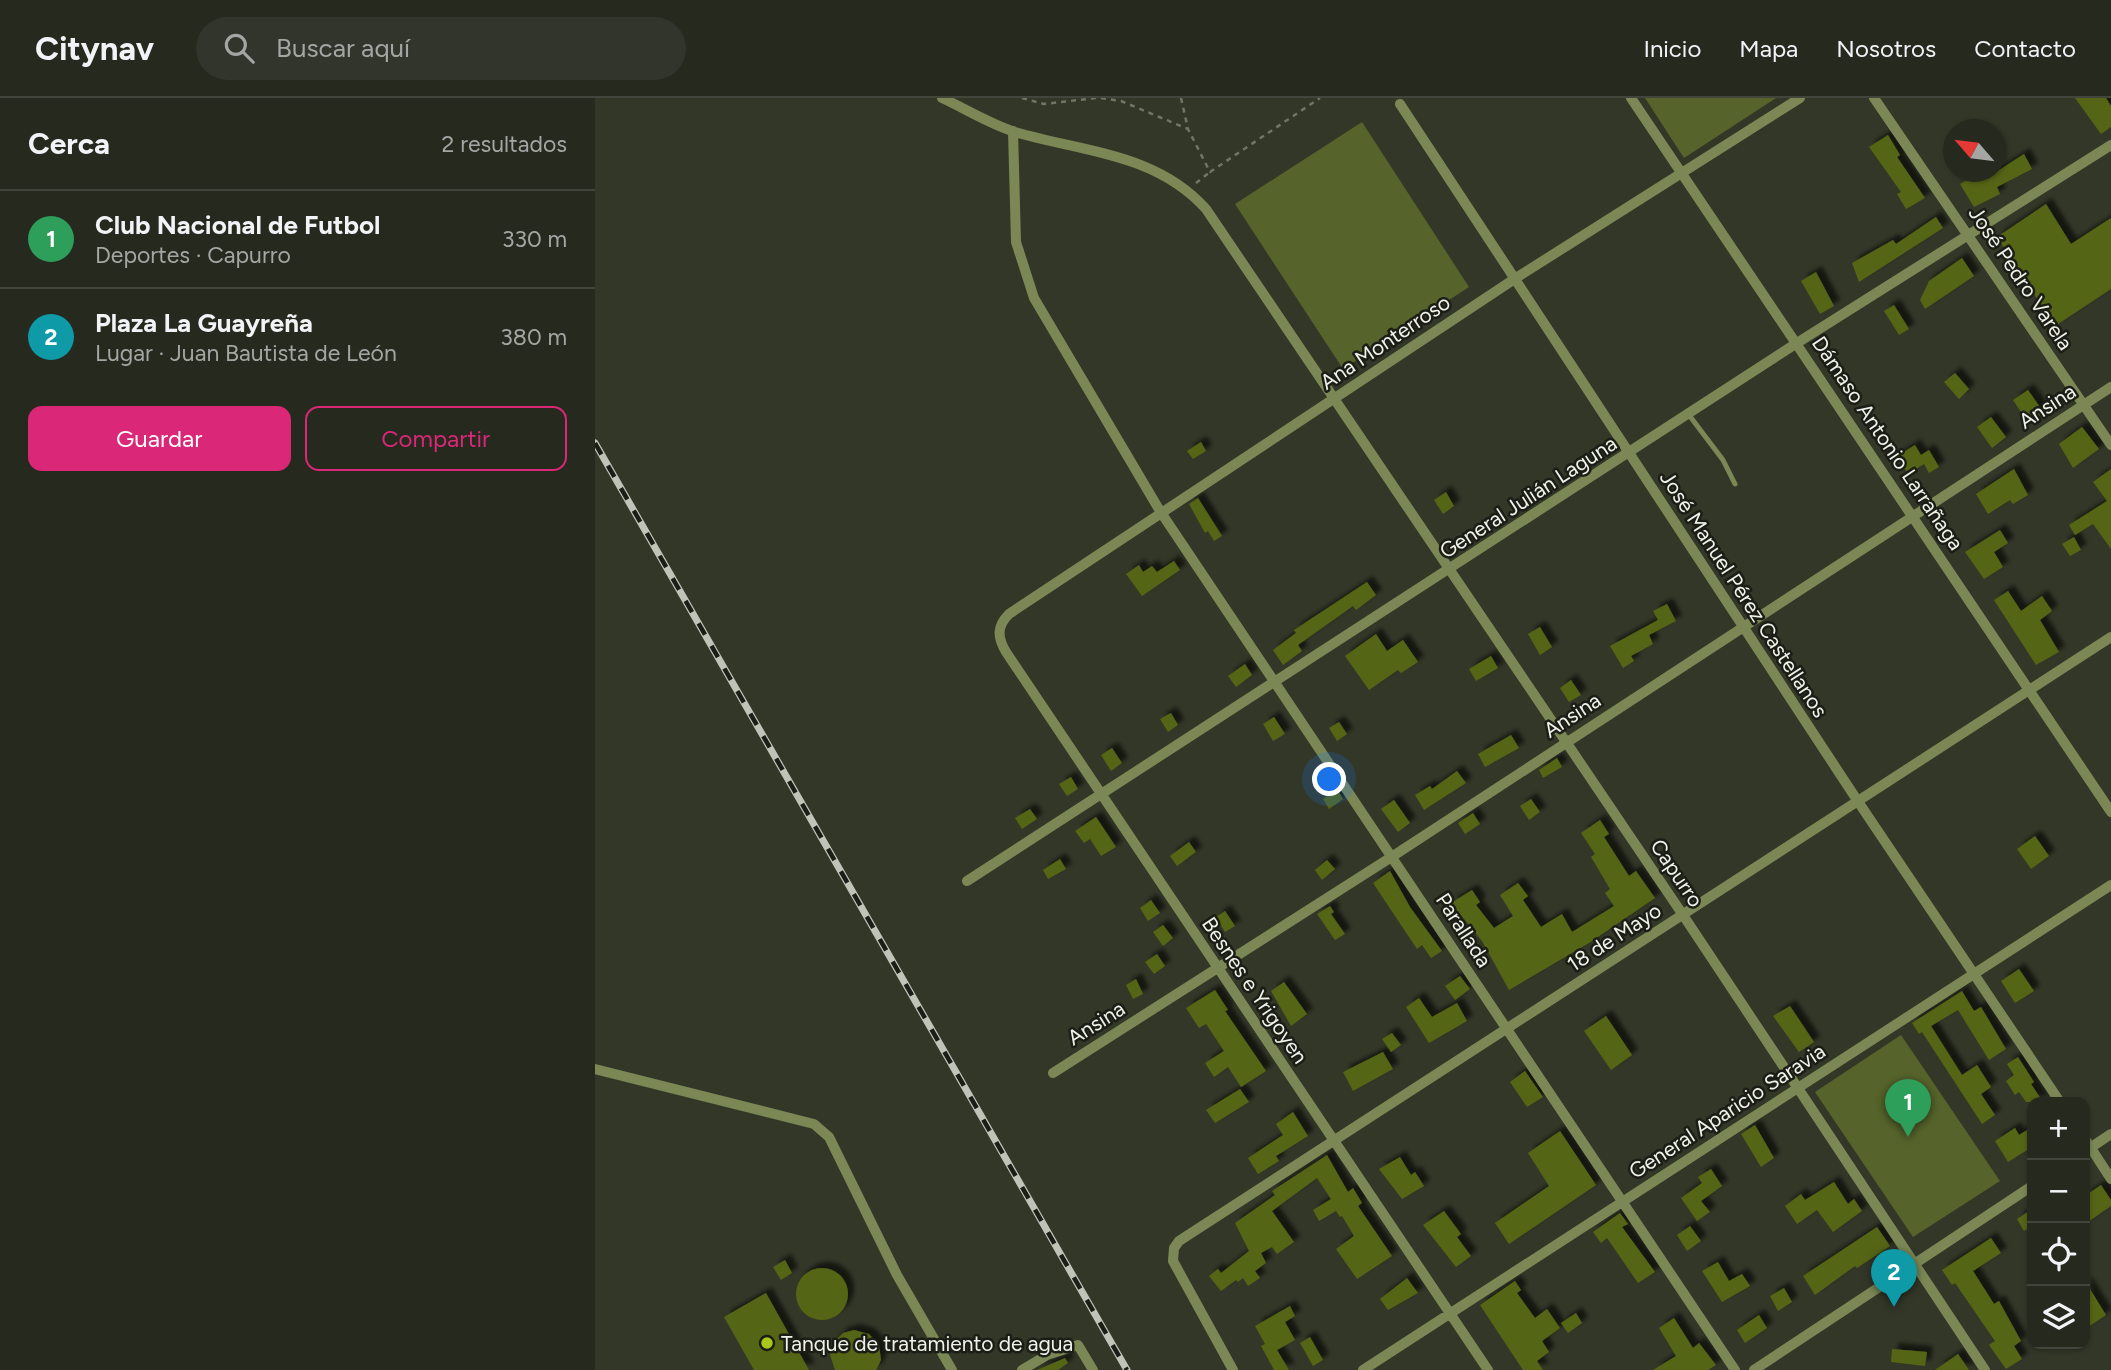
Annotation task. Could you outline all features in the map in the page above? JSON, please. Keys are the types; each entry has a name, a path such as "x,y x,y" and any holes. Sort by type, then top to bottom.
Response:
{"street":[{"name":"Capurro","path":"942,98 1013,131 1115,155 1169,176 1189,190 1206,209 1683,915 1985,1370"},
{"name":"Dámaso Antonio Larrañaga","path":"1631,98 1915,516 2111,811"},
{"name":"Ana Monterroso","path":"999,627 1009,614 1160,511 1335,399 1515,278 1800,98"},
{"name":"José Pedro Varela","path":"1874,98 2111,445"},
{"name":"José Manuel Pérez Castellanos","path":"1400,104 1857,800 2057,1097"},
{"name":"Parallada","path":"1013,131 1016,242 1034,298 1160,511 1394,856 1735,1370"},
{"name":"General Julián Laguna","path":"967,881 1102,797 1797,343 2111,145"},
{"name":"Ansina","path":"1053,1073 1394,856 2111,387"},
{"name":"Besnes e Yrigoyen","path":"999,627 999,638 1006,652 1488,1370"},
{"name":"18 de Mayo","path":"1233,1370 1173,1261 1174,1248 1187,1235 1334,1143 2111,637"},
{"name":"General Aparicio Saravia","path":"1363,1370 2111,885"},
{"path":"595,1069 814,1124 829,1137 897,1275 952,1370"},
{"path":"2090,1144 2111,1134"},
{"path":"2090,1150 2111,1179"},
{"path":"1754,1370 2027,1189"},
{"path":"1022,1370 1047,1355 1078,1345 1093,1370"}],"lane":[{"path":"1689,415 1723,460 1735,484"}],"path":[{"path":"1022,98 1044,104 1096,98"},
{"path":"1101,98 1121,101 1188,130"},
{"path":"1181,98 1188,130 1210,172"},
{"path":"1189,190 1210,172 1320,98"}],"green space":[{"path":"1645,98 1776,98 1684,158"},
{"path":"1362,122 1469,287 1343,369 1235,204"},
{"path":"1901,1035 2000,1181 1913,1237 1815,1092"}],"building":[{"path":"2075,98 2106,98 2111,106 2111,127 2101,134"},
{"path":"1888,135 1900,155 1897,157 1925,198 1906,209 1897,194 1901,192 1869,147"},
{"path":"2024,154 2032,169 1997,187 2000,194 1974,207 1960,184 2006,182 2006,166"},
{"path":"2046,204 2071,244 2111,218 2111,289 2055,326 1997,237"},
{"path":"1936,217 1943,228 1859,282 1852,263 1893,240 1896,244"},
{"path":"1962,258 1974,276 1925,309 1920,300 1929,281"},
{"path":"1816,272 1834,306 1820,314 1801,281"},
{"path":"1894,305 1909,329 1899,335 1884,311"},
{"path":"1955,373 1969,389 1959,399 1944,382"},
{"path":"2028,390 2044,413 2029,424 2013,400"},
{"path":"1991,417 2006,437 1992,448 1977,427"},
{"path":"2082,427 2099,449 2073,468 2059,444"},
{"path":"1201,442 1206,451 1193,459 1187,451"},
{"path":"1915,445 1921,455 1929,450 1939,467 1929,473 1924,464 1908,474 1897,456"},
{"path":"2014,469 2028,495 2013,504 2010,500 1988,514 1976,494"},
{"path":"2111,469 2111,549 2093,524 2075,535 2069,525 2107,501 2093,482"},
{"path":"1446,492 1454,506 1443,514 1434,500"},
{"path":"1198,498 1222,536 1214,541 1208,531 1205,533 1189,504"},
{"path":"2000,530 2008,543 1994,552 2003,567 1984,579 1965,552"},
{"path":"2074,537 2081,550 2070,556 2062,544"},
{"path":"1174,561 1180,570 1142,596 1126,574 1139,565 1143,572 1152,566 1157,572"},
{"path":"1367,582 1376,595 1356,610 1353,606 1298,645 1302,651 1283,665 1273,650 1296,633 1294,630"},
{"path":"2008,591 2021,611 2042,596 2052,611 2040,620 2059,652 2036,665 1994,600"},
{"path":"1667,604 1676,621 1649,635 1653,644 1631,656 1634,661 1623,668 1610,646 1658,620 1653,611"},
{"path":"1540,627 1552,647 1540,655 1528,634"},
{"path":"1376,634 1387,651 1403,640 1418,662 1401,673 1398,670 1369,690 1345,656"},
{"path":"1491,656 1498,668 1476,681 1469,669"},
{"path":"1245,664 1252,675 1236,687 1228,676"},
{"path":"1571,680 1581,695 1569,702 1560,688"},
{"path":"1171,713 1178,725 1168,732 1160,719"},
{"path":"1274,717 1285,734 1273,741 1263,724"},
{"path":"1339,722 1347,734 1337,741 1329,728"},
{"path":"1511,735 1519,748 1485,767 1478,754"},
{"path":"1112,748 1122,763 1111,771 1101,755"},
{"path":"1557,758 1562,767 1543,778 1539,770"},
{"path":"1457,771 1466,783 1424,810 1415,795 1430,786 1432,789"},
{"path":"1071,777 1078,789 1067,796 1059,784"},
{"path":"1337,789 1343,799 1329,809 1323,799"},
{"path":"1531,799 1540,812 1529,820 1520,806"},
{"path":"1394,800 1410,823 1398,832 1381,809"},
{"path":"1030,809 1037,819 1022,829 1015,818"},
{"path":"1473,813 1480,824 1465,834 1458,823"},
{"path":"1096,817 1116,847 1101,856 1090,839 1084,843 1075,831"},
{"path":"1600,820 1609,834 1604,837 1629,876 1636,871 1655,898 1589,943 1509,990 1482,941 1451,903 1472,890 1480,902 1476,905 1494,928 1513,916 1500,895 1518,883 1528,896 1523,900 1541,927 1562,914 1572,932 1614,906 1605,893 1610,889 1591,857 1595,854 1581,833"},
{"path":"2035,836 2049,856 2031,869 2017,849"},
{"path":"1189,842 1196,852 1177,866 1170,856"},
{"path":"1060,859 1066,869 1048,879 1043,870"},
{"path":"1327,860 1335,869 1322,880 1315,870"},
{"path":"1390,871 1410,907 1442,951 1431,958 1422,945 1417,949 1373,883"},
{"path":"1151,900 1160,913 1148,921 1140,908"},
{"path":"1330,906 1334,912 1331,914 1345,934 1335,940 1317,914"},
{"path":"1225,911 1235,926 1225,932 1216,917"},
{"path":"1163,925 1173,938 1163,946 1153,932"},
{"path":"1157,954 1165,966 1154,974 1145,962"},
{"path":"2019,969 2034,991 2015,1003 2001,981"},
{"path":"1460,976 1470,989 1455,1000 1445,986"},
{"path":"1136,979 1143,994 1133,999 1126,985"},
{"path":"1284,982 1307,1014 1291,1026 1271,991"},
{"path":"1215,990 1228,1010 1225,1011 1266,1071 1241,1087 1228,1067 1214,1077 1205,1063 1224,1051 1206,1024 1199,1028 1186,1008"},
{"path":"1962,991 1974,1011 1981,1007 2006,1049 1989,1060 1958,1010 1931,1026 1962,1075 1977,1065 1991,1087 1981,1094 1995,1115 1982,1124 1922,1032 1919,1034 1912,1023"},
{"path":"1419,998 1432,1017 1457,1003 1467,1021 1429,1043 1406,1007"},
{"path":"1790,1006 1814,1042 1799,1052 1773,1016"},
{"path":"1606,1016 1632,1055 1611,1070 1584,1031"},
{"path":"1392,1033 1401,1045 1391,1052 1382,1039"},
{"path":"1383,1052 1393,1069 1353,1091 1343,1072"},
{"path":"2018,1057 2034,1082 2031,1084 2040,1097 2027,1097 2026,1102 2019,1092 2015,1095 2006,1081 2014,1075 2007,1064"},
{"path":"1525,1071 1543,1097 1527,1107 1510,1082"},
{"path":"1240,1089 1249,1102 1215,1123 1206,1110"},
{"path":"1293,1112 1308,1136 1276,1156 1279,1161 1258,1174 1248,1158 1283,1135 1276,1124"},
{"path":"1755,1125 1774,1158 1761,1167 1741,1134"},
{"path":"2015,1128 2019,1135 2027,1130 2027,1150 2008,1162 1995,1141"},
{"path":"1560,1131 1596,1185 1509,1244 1495,1223 1549,1186 1528,1153"},
{"path":"1327,1155 1348,1192 1353,1188 1362,1203 1358,1206 1392,1256 1357,1279 1336,1249 1354,1236 1342,1216 1336,1211 1319,1221 1313,1210 1331,1199 1317,1178 1272,1211 1294,1242 1277,1254 1272,1247 1261,1253 1266,1263 1255,1271 1260,1278 1248,1286 1243,1278 1238,1282 1236,1280 1221,1291 1209,1276 1218,1269 1221,1273 1249,1251 1235,1223 1275,1195 1272,1191"},
{"path":"1400,1157 1411,1175 1415,1172 1424,1186 1402,1199 1379,1169"},
{"path":"1711,1169 1722,1186 1701,1201 1710,1212 1697,1221 1681,1198 1702,1183 1698,1177"},
{"path":"1834,1182 1848,1204 1854,1199 1862,1211 1833,1232 1817,1210 1797,1224 1785,1206 1801,1194 1805,1200"},
{"path":"2101,1185 2111,1200 2111,1206 2090,1221 2090,1193"},
{"path":"1444,1211 1461,1234 1457,1237 1471,1256 1456,1267 1423,1225"},
{"path":"2027,1212 2027,1229 2024,1231 2017,1219"},
{"path":"1620,1213 1628,1224 1622,1227 1655,1272 1638,1283 1607,1238 1601,1243 1593,1232"},
{"path":"1690,1226 1701,1241 1687,1251 1677,1235"},
{"path":"1877,1227 1890,1246 1857,1268 1855,1266 1815,1295 1803,1276"},
{"path":"1991,1238 2001,1253 1973,1271 1994,1304 1999,1301 2021,1341 2014,1346 2022,1359 2006,1369 1989,1345 1995,1341 1955,1283 1952,1285 1942,1270"},
{"path":"785,1260 792,1273 781,1280 773,1267"},
{"path":"1718,1262 1729,1281 1742,1274 1750,1286 1722,1302 1702,1271"},
{"name":"Tanque de tratamiento de agua","path":"822,1268 841,1275 848,1294 841,1313 822,1320 803,1313 796,1294 803,1275"},
{"path":"1407,1278 1418,1293 1388,1310 1380,1299"},
{"path":"1515,1281 1521,1290 1517,1293 1535,1318 1547,1309 1560,1328 1542,1341 1549,1352 1537,1361 1543,1370 1523,1370 1480,1305"},
{"path":"1784,1288 1792,1302 1778,1311 1770,1296"},
{"path":"2090,1289 2106,1315 2090,1326"},
{"name":"Tanque de tratamiento de agua","path":"766,1293 809,1370 754,1370 724,1317"},
{"path":"1290,1306 1295,1316 1285,1322 1295,1340 1277,1350 1289,1370 1274,1370 1261,1346 1265,1344 1255,1326"},
{"path":"1576,1313 1582,1323 1568,1333 1561,1323"},
{"path":"1759,1315 1767,1328 1745,1343 1737,1330"},
{"path":"1674,1318 1693,1348 1699,1343 1716,1365 1708,1370 1653,1370 1676,1356 1659,1328"},
{"name":"Tanque de tratamiento de agua","path":"854,1330 869,1334 879,1345 881,1360 876,1370 835,1370 830,1355 835,1341 843,1333"},
{"path":"1310,1337 1323,1360 1313,1366 1300,1343"},
{"path":"1892,1349 1927,1352 1925,1366 1891,1362"},
{"path":"1958,1354 1969,1370 1935,1370"},
{"path":"1065,1358 1068,1363 1058,1370 1037,1370"}],"railway":[{"path":"595,443 1127,1370"}],"place":[{"name":"Club Nacional de Futbol","path":"1908,1137"},
{"name":"Plaza La Guayreña","path":"1894,1307"},
{"name":"Tanque de tratamiento de agua","path":"767,1343"}]}
